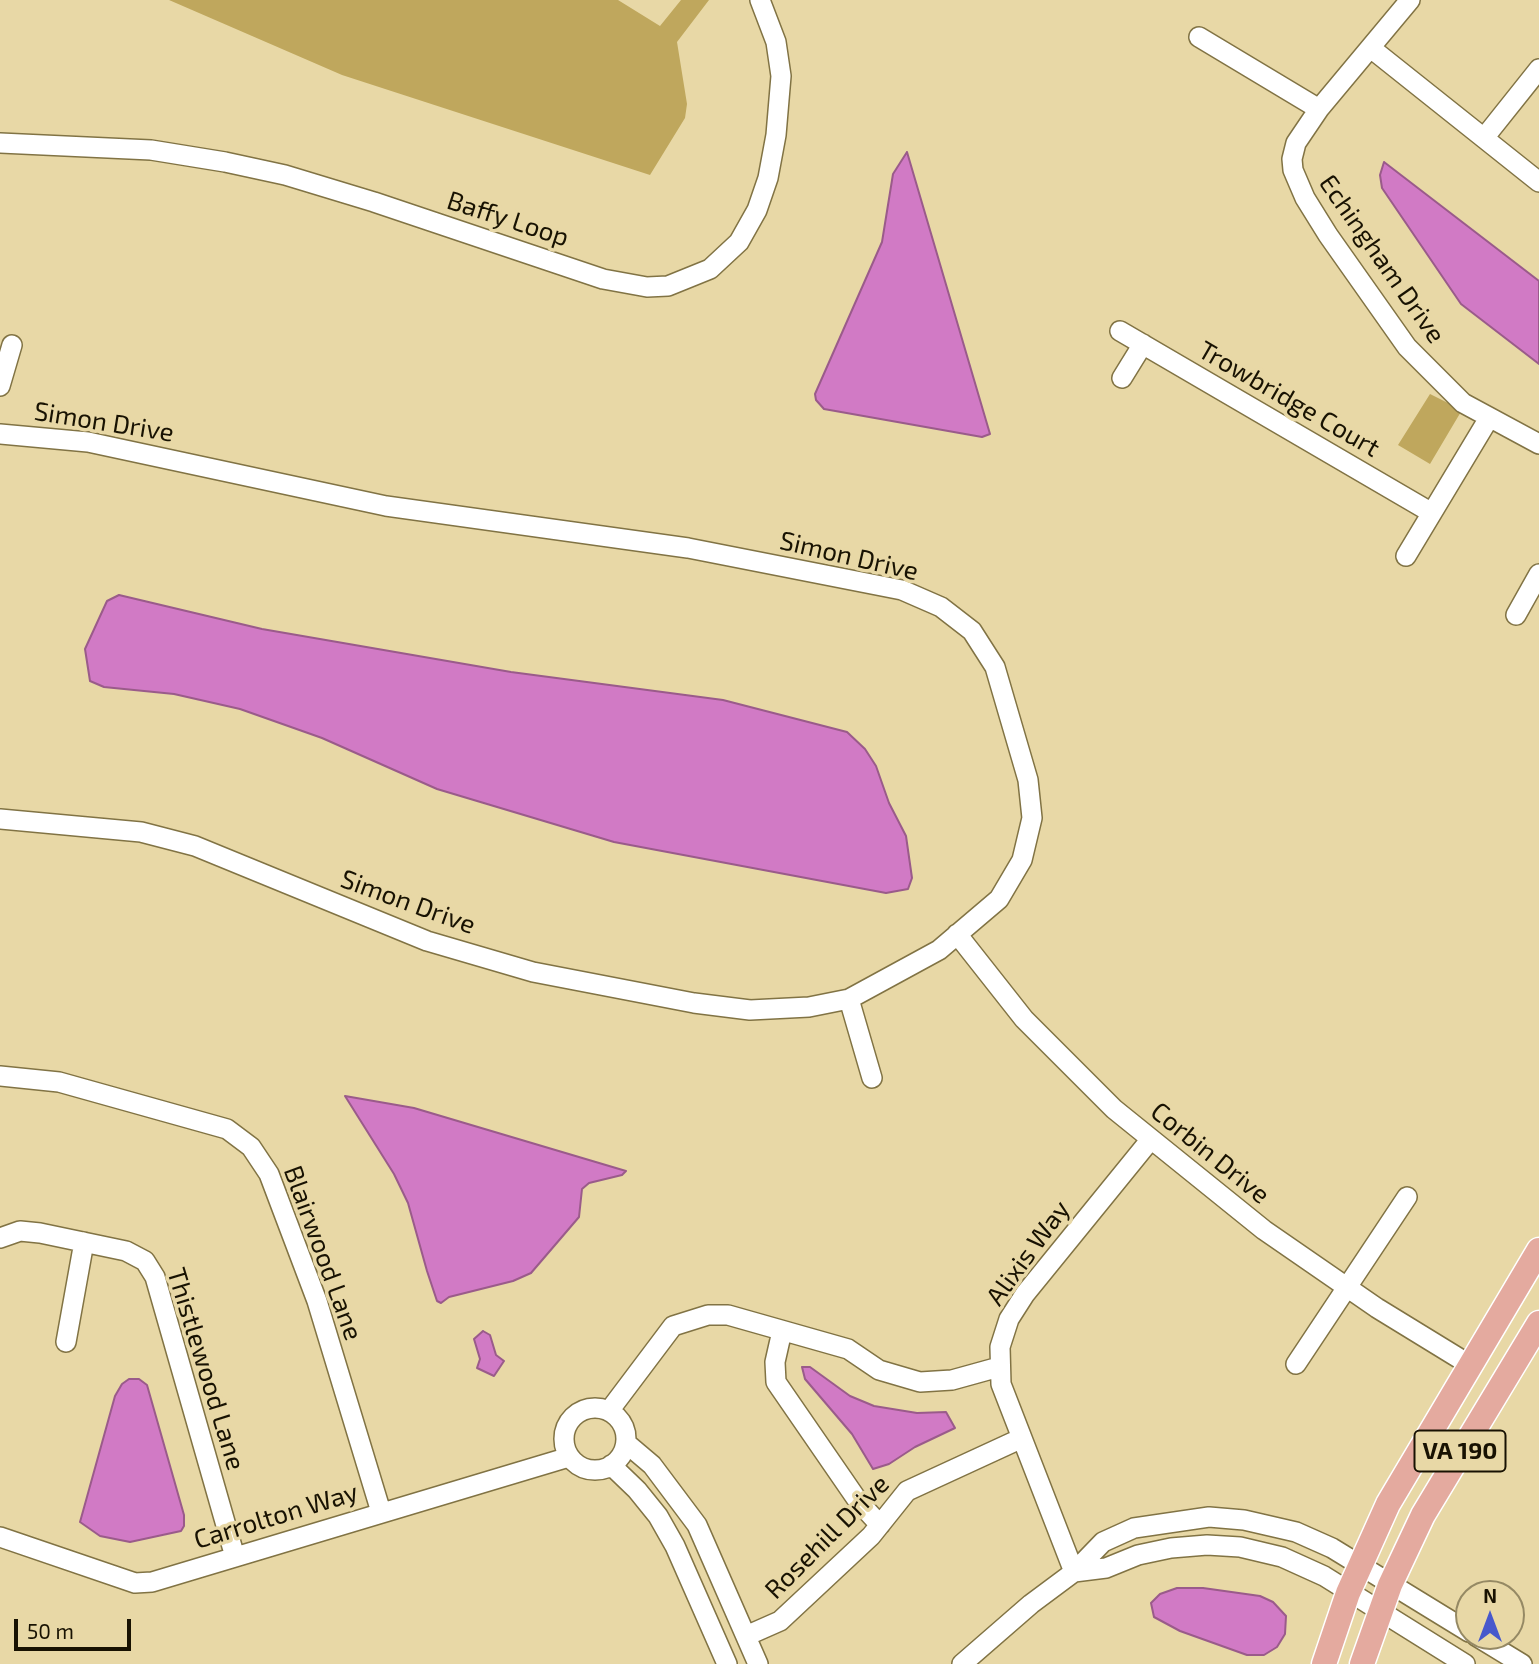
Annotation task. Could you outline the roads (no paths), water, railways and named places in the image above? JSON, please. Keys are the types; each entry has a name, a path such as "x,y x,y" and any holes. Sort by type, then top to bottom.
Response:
{"main road":[{"name":"VA 190","path":"1324,1664 1359,1564 1388,1504 1539,1250"},
{"name":"VA 190","path":"1362,1664 1390,1585 1429,1505 1539,1323"}],"street":[{"name":"Baffy Loop","path":"0,143 151,150 225,162 374,202 603,279 647,288 668,286 710,269 739,243 757,210 768,178 776,135 781,76 776,42 760,0"},
{"name":"Echingham Drive","path":"1409,0 1372,49 1319,109 1296,143 1292,159 1297,183 1407,347 1463,402 1539,444"},
{"path":"1199,37 1319,109"},
{"path":"1372,49 1539,182"},
{"path":"1484,138 1539,69"},
{"name":"Trowbridge Court","path":"1120,331 1432,513"},
{"path":"1122,378 1143,344"},
{"path":"0,386 12,345"},
{"path":"1406,556 1489,418"},
{"name":"Simon Drive","path":"0,434 88,442 164,456 386,506 688,548 902,590 941,607 972,631 995,667 1028,780 1032,818 1022,860 999,899 939,950 849,999 809,1007 750,1010 694,1003 533,972 427,941 195,845 141,832 0,819"},
{"path":"1516,615 1539,574"},
{"name":"Corbin Drive","path":"957,934 1024,1019 1114,1109 1264,1230 1346,1287 1470,1365"},
{"path":"849,999 872,1078"},
{"name":"Blairwood Lane","path":"0,1076 59,1082 227,1129 251,1147 269,1174 317,1301 381,1512"},
{"name":"Alixis Way","path":"1074,1572 1001,1384 1000,1347 1009,1319 1025,1294 1151,1139"},
{"path":"1296,1364 1407,1197"},
{"name":"Thistlewood Lane","path":"0,1238 20,1231 126,1251 145,1261 155,1277 235,1557"},
{"path":"66,1342 83,1242"},
{"path":"609,1411 673,1326 699,1316 727,1315 848,1349 880,1370 920,1381 952,1380 999,1367"},
{"path":"782,1331 775,1362 776,1382 858,1501 880,1525"},
{"path":"589,1409 609,1411 622,1424 626,1443 618,1460 594,1470 576,1464 569,1457 564,1438 571,1419 589,1409"},
{"name":"Rosehill Drive","path":"746,1636 780,1621 880,1525 908,1491 1022,1438"},
{"path":"626,1443 652,1465 696,1525 758,1664"},
{"name":"Carrolton Way","path":"0,1537 135,1583 152,1582 569,1457"},
{"path":"611,1465 637,1490 658,1516 676,1546 727,1664"},
{"path":"962,1664 1031,1604 1074,1572 1103,1542 1134,1528 1209,1517 1244,1520 1296,1532 1332,1548 1455,1624"},
{"path":"1074,1572 1106,1567 1138,1555 1171,1548 1240,1547 1282,1557 1324,1576 1379,1613 1465,1664"},
{"path":"1499,1650 1522,1664"}]}
